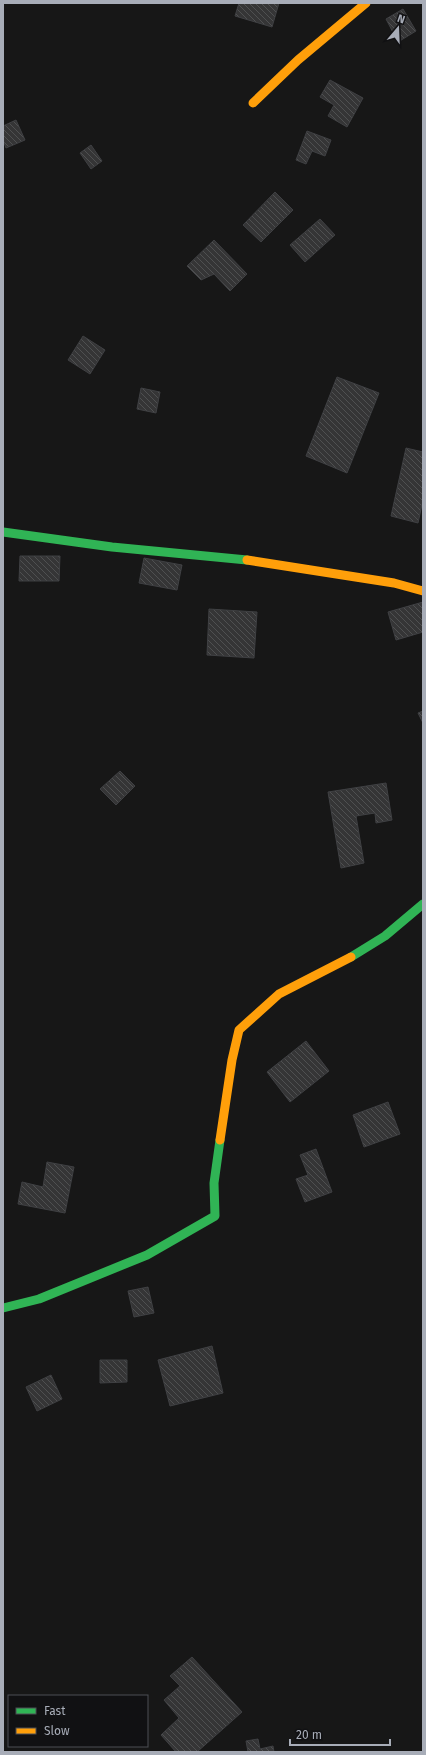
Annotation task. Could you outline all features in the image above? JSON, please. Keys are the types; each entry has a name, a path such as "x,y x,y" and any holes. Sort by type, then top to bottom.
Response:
{"street":[{"path":"253,103 298,60 366,3"},
{"path":"3,532 112,547 233,558 394,583 423,591"},
{"path":"3,1308 39,1299 147,1255 215,1216 214,1183 232,1060 239,1030 279,994 346,960 385,936 423,904"}],"building":[{"path":"239,3 279,3 272,27 235,16"},
{"path":"403,9 416,31 398,42 386,19"},
{"path":"330,80 363,98 347,127 328,116 334,105 320,97"},
{"path":"16,120 25,140 6,148 3,140 3,126"},
{"path":"307,131 331,140 325,156 312,151 306,164 296,160"},
{"path":"91,145 102,161 91,169 80,153"},
{"path":"275,192 293,210 261,242 243,225"},
{"path":"320,219 335,235 305,262 290,245"},
{"path":"214,240 247,274 230,291 214,274 201,280 187,266"},
{"path":"83,336 105,350 90,374 68,360"},
{"path":"337,377 379,393 347,473 306,456"},
{"path":"141,388 160,392 156,413 137,409"},
{"path":"406,448 423,452 423,500 418,523 391,516"},
{"path":"20,556 60,556 59,581 19,581"},
{"path":"144,558 182,565 177,590 139,583"},
{"path":"423,602 423,632 396,640 388,612"},
{"path":"209,609 257,612 254,658 207,655"},
{"path":"423,711 423,723 418,713"},
{"path":"120,771 135,786 116,805 100,789"},
{"path":"386,783 392,820 376,823 375,813 356,816 364,863 341,868 328,792"},
{"path":"306,1041 329,1071 290,1102 267,1072"},
{"path":"388,1102 400,1134 364,1147 353,1115"},
{"path":"316,1149 332,1192 305,1202 296,1179 308,1175 300,1155"},
{"path":"47,1162 74,1167 65,1213 18,1204 22,1182 43,1187"},
{"path":"148,1287 154,1313 134,1317 128,1291"},
{"path":"212,1346 223,1393 170,1406 158,1360"},
{"path":"100,1360 127,1360 127,1382 100,1383"},
{"path":"51,1375 62,1399 37,1411 26,1387"},
{"path":"192,1657 242,1712 197,1752 176,1752 161,1735 179,1718 164,1700 180,1686 170,1676"},
{"path":"258,1739 260,1749 273,1746 274,1752 248,1752 246,1741"}],"traffic: fast":[{"path":"3,532 112,547 247,560"},
{"path":"351,957 385,936 423,904"},
{"path":"3,1308 39,1299 147,1255 215,1216 214,1183 220,1140"}],"traffic: slow":[{"path":"253,103 298,60 366,3"},
{"path":"247,560 394,583 423,591"},
{"path":"220,1140 232,1060 239,1030 279,994 351,957"}]}
